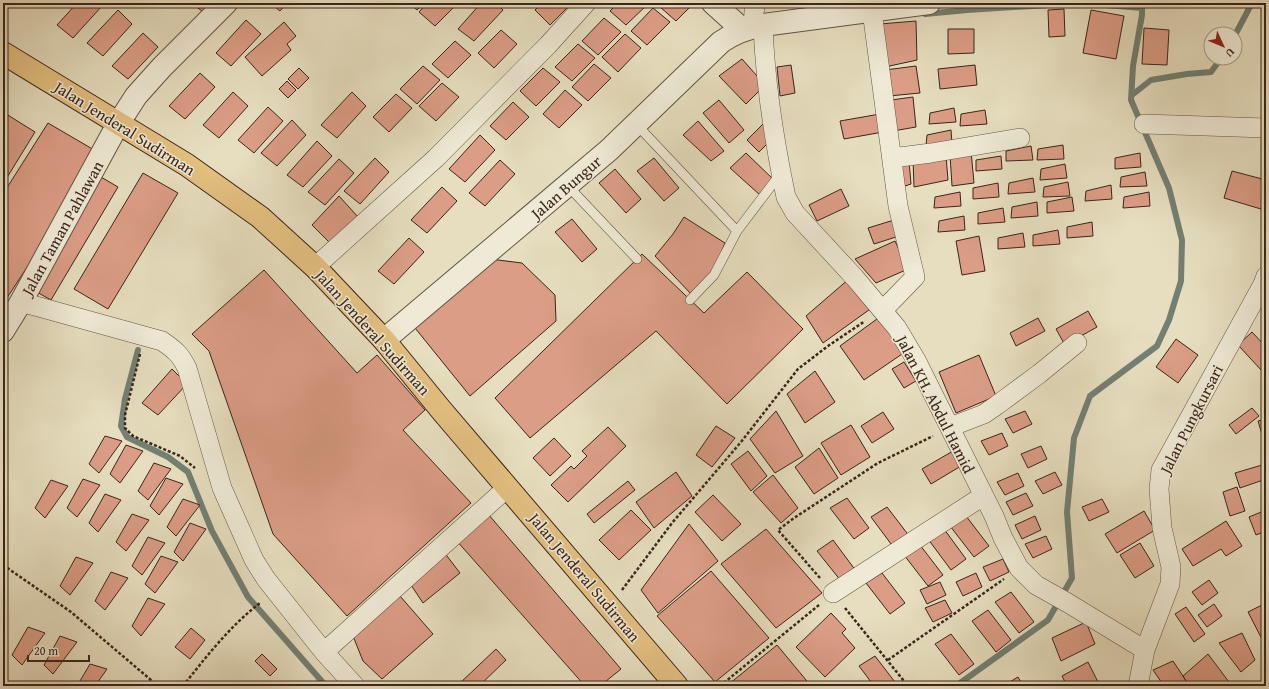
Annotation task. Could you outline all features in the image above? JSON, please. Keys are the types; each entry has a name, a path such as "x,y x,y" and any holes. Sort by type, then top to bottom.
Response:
{"main road":[{"name":"Jalan Jenderal Sudirman","path":"3,53 187,165 254,213 315,266 384,340 442,411 678,686"}],"street":[{"name":"Jalan Taman Pahlawan","path":"3,331 21,302 118,124 136,96 226,3"},
{"path":"315,266 436,158 548,45 586,3"},
{"path":"713,3 753,28"},
{"name":"Jalan KH. Abdul Hamid","path":"756,3 753,28 764,51 773,131 781,173 786,197 795,213 855,278 883,310 896,328 916,360 994,516 1002,538 1019,568 1036,585 1145,650"},
{"name":"Jalan Bungur","path":"384,340 609,150 721,42 732,34 753,28 929,3"},
{"path":"872,11 898,206 915,277 883,310"},
{"path":"1144,124 1266,128"},
{"path":"892,158 1020,138"},
{"name":"Jalan Pungkursari","path":"1138,686 1145,650 1170,584 1171,576 1171,567 1162,528 1159,489 1161,470 1266,276"},
{"path":"21,302 162,342 175,350 181,356 187,368 222,488 254,560 266,579 324,652 355,686"},
{"path":"950,428 984,414 998,405 1077,343"},
{"path":"324,652 508,487"},
{"path":"833,593 983,496"}],"lane":[{"path":"636,124 737,231"},
{"path":"690,300 714,275 737,231 781,173"},
{"path":"568,186 637,259"}],"path":[{"path":"610,607 672,523 741,442 798,369 883,310"},
{"path":"778,530 878,463 950,428"},
{"path":"3,565 71,612 158,686"},
{"path":"888,660 1019,568"},
{"path":"720,686 833,593"},
{"path":"183,686 208,655 244,615 263,601"}],"building":[{"path":"77,3 99,3 102,6 73,38 57,25"},
{"path":"191,3 216,3 206,14"},
{"path":"270,3 287,3 280,11"},
{"path":"409,3 424,3 417,10"},
{"path":"427,3 458,3 435,26 419,12"},
{"path":"481,3 496,3 503,10 474,41 458,29"},
{"path":"525,3 535,3 529,8"},
{"path":"542,3 572,3 550,25 535,10"},
{"path":"618,3 649,3 626,25 610,11"},
{"path":"664,3 694,3 676,21 660,7"},
{"path":"653,8 670,22 647,45 631,31"},
{"path":"1064,9 1065,36 1049,37 1048,10"},
{"path":"118,10 132,24 103,56 87,43"},
{"path":"1091,10 1124,16 1116,59 1083,53"},
{"path":"604,18 621,32 598,55 582,41"},
{"path":"246,20 261,34 231,66 216,53"},
{"path":"916,21 917,60 885,67 880,24"},
{"path":"284,22 296,36 287,44 291,50 262,76 245,57"},
{"path":"1144,28 1169,30 1167,65 1142,64"},
{"path":"948,29 974,29 974,53 948,54"},
{"path":"501,30 517,44 494,68 478,53"},
{"path":"143,33 158,47 128,79 112,66"},
{"path":"625,34 641,48 618,72 602,57"},
{"path":"455,41 471,55 448,78 432,64"},
{"path":"578,44 595,58 572,81 555,67"},
{"path":"742,59 765,85 746,104 719,76"},
{"path":"594,64 611,78 588,101 572,87"},
{"path":"791,65 795,93 780,96 777,67"},
{"path":"975,65 977,85 940,89 938,69"},
{"path":"423,66 440,80 417,104 400,89"},
{"path":"916,66 920,93 889,96 885,70"},
{"path":"299,68 309,78 298,89 288,79"},
{"path":"543,68 560,82 536,106 520,91"},
{"path":"200,73 215,87 185,119 169,106"},
{"path":"287,81 296,90 288,98 279,89"},
{"path":"442,83 459,97 436,121 419,106"},
{"path":"565,90 582,105 559,128 543,114"},
{"path":"233,92 248,106 219,138 203,125"},
{"path":"352,92 366,106 337,138 321,125"},
{"path":"396,94 412,108 389,132 373,117"},
{"path":"913,97 916,127 893,131 891,100"},
{"path":"719,100 744,130 729,143 703,113"},
{"path":"513,102 529,117 506,140 490,126"},
{"path":"268,107 283,121 254,153 238,140"},
{"path":"954,108 956,122 929,124 930,113"},
{"path":"985,110 987,124 960,126 961,114"},
{"path":"3,112 35,132 3,184"},
{"path":"880,114 883,132 844,139 840,121"},
{"path":"292,120 306,135 277,166 261,153"},
{"path":"698,121 724,151 711,161 683,135"},
{"path":"48,123 101,154 3,304 3,194"},
{"path":"764,123 772,139 759,152 747,140"},
{"path":"951,130 952,144 926,146 927,135"},
{"path":"480,135 495,150 465,182 449,169"},
{"path":"317,141 332,156 303,187 287,175"},
{"path":"1063,145 1064,159 1037,160 1038,149"},
{"path":"1031,146 1033,160 1006,161 1006,151"},
{"path":"971,151 974,183 952,186 950,155"},
{"path":"746,153 774,180 760,195 730,168"},
{"path":"1140,153 1141,167 1115,169 1115,158"},
{"path":"946,155 948,180 914,187 913,159"},
{"path":"1001,156 1002,169 976,171 976,160"},
{"path":"375,158 389,172 360,204 344,191"},
{"path":"654,158 679,188 664,201 637,171"},
{"path":"339,159 354,173 325,205 308,192"},
{"path":"500,160 515,174 485,206 469,193"},
{"path":"895,161 909,161 911,184 899,188"},
{"path":"1065,164 1067,178 1040,180 1041,169"},
{"path":"615,169 641,199 626,213 599,183"},
{"path":"1232,171 1266,180 1266,190 1261,209 1224,198"},
{"path":"1145,172 1147,186 1120,187 1121,177"},
{"path":"143,173 178,193 108,309 74,289"},
{"path":"101,177 118,187 51,300 35,291"},
{"path":"1033,178 1035,192 1008,194 1009,183"},
{"path":"1068,182 1070,196 1043,197 1044,187"},
{"path":"998,183 999,197 973,199 973,188"},
{"path":"1111,185 1112,199 1085,201 1086,191"},
{"path":"442,187 457,201 427,233 411,220"},
{"path":"841,189 849,206 817,221 809,205"},
{"path":"960,192 961,206 934,208 935,197"},
{"path":"1149,192 1150,206 1123,208 1124,197"},
{"path":"339,196 358,217 331,244 312,225"},
{"path":"1072,197 1074,211 1047,213 1047,202"},
{"path":"1037,202 1038,216 1011,218 1012,207"},
{"path":"1003,208 1005,222 978,224 978,213"},
{"path":"964,216 965,230 938,232 939,221"},
{"path":"684,217 725,243 716,265 693,296 655,256 673,234"},
{"path":"572,219 597,249 582,262 555,232"},
{"path":"894,220 899,236 874,244 868,228"},
{"path":"1092,222 1093,236 1067,238 1067,227"},
{"path":"1058,230 1060,244 1033,246 1033,235"},
{"path":"1023,233 1025,247 998,249 998,238"},
{"path":"979,236 985,271 962,275 956,241"},
{"path":"409,238 424,252 394,284 378,271"},
{"path":"895,241 908,269 876,283 855,259"},
{"path":"642,254 704,313 747,272 803,329 727,404 656,331 530,438 495,398"},
{"path":"490,259 522,263 555,295 556,321 470,396 411,323"},
{"path":"264,270 357,373 377,355 425,410 403,430 471,503 347,616 273,534 209,351 192,334"},
{"path":"850,278 873,307 823,343 806,316"},
{"path":"1088,311 1097,327 1065,345 1056,329"},
{"path":"881,316 905,352 864,380 840,346"},
{"path":"1038,318 1045,331 1016,346 1010,333"},
{"path":"1252,332 1266,347 1266,367 1262,371 1238,345"},
{"path":"1176,339 1198,355 1178,383 1156,367"},
{"path":"979,355 996,396 956,413 939,372"},
{"path":"904,362 916,381 904,388 892,369"},
{"path":"172,369 187,384 158,415 142,403"},
{"path":"815,371 835,402 805,423 787,394"},
{"path":"1252,408 1259,416 1236,434 1229,425"},
{"path":"776,411 803,456 775,473 750,439"},
{"path":"1025,411 1032,424 1013,433 1005,419"},
{"path":"883,412 894,429 872,443 861,426"},
{"path":"1266,419 1266,440 1264,441 1258,421"},
{"path":"851,425 870,457 841,475 821,443"},
{"path":"716,426 735,438 712,467 696,455"},
{"path":"608,427 626,446 568,502 551,485 571,466 574,469 587,456 582,451"},
{"path":"1002,433 1008,446 989,455 981,441"},
{"path":"105,436 122,441 99,473 89,464"},
{"path":"554,438 571,456 550,476 533,458"},
{"path":"126,445 143,451 120,483 110,474"},
{"path":"1041,446 1047,459 1028,468 1021,454"},
{"path":"819,448 838,478 814,494 795,467"},
{"path":"748,451 767,476 751,491 731,464"},
{"path":"953,451 961,466 931,484 922,469"},
{"path":"154,463 171,469 148,500 138,491"},
{"path":"1262,465 1266,479 1240,488 1235,473"},
{"path":"676,472 692,496 654,528 636,502"},
{"path":"1055,472 1062,485 1043,494 1035,481"},
{"path":"1018,473 1024,486 1005,495 997,482"},
{"path":"773,475 798,508 781,523 753,492"},
{"path":"166,478 183,484 159,515 150,506"},
{"path":"83,479 100,485 77,517 67,508"},
{"path":"51,480 68,486 45,518 35,508"},
{"path":"628,481 635,490 594,523 587,514"},
{"path":"1237,487 1245,511 1230,516 1223,492"},
{"path":"1026,493 1033,506 1013,515 1006,502"},
{"path":"105,494 121,500 98,532 89,523"},
{"path":"713,495 741,524 722,541 695,512"},
{"path":"847,498 869,528 854,539 830,508"},
{"path":"183,499 200,505 176,536 167,527"},
{"path":"1102,499 1109,512 1089,521 1082,507"},
{"path":"887,507 910,537 894,548 871,517"},
{"path":"631,510 651,530 619,560 599,540"},
{"path":"1266,510 1266,531 1256,535 1249,517"},
{"path":"1144,511 1155,530 1117,553 1105,534"},
{"path":"132,514 149,520 126,551 116,542"},
{"path":"488,514 621,669 600,686 585,686 456,540"},
{"path":"966,516 989,546 974,557 950,526"},
{"path":"1035,516 1041,530 1022,539 1015,525"},
{"path":"1226,521 1242,546 1226,556 1221,549 1193,566 1182,549"},
{"path":"190,523 206,529 183,561 174,552"},
{"path":"689,524 718,561 658,613 641,590"},
{"path":"766,529 822,593 776,628 721,564"},
{"path":"944,529 966,559 951,570 928,539"},
{"path":"1046,536 1052,549 1033,558 1025,544"},
{"path":"148,537 165,543 142,575 132,566"},
{"path":"833,540 856,571 841,581 817,551"},
{"path":"1140,543 1154,566 1135,578 1120,555"},
{"path":"920,545 943,575 928,586 904,555"},
{"path":"444,552 460,573 423,603 409,582"},
{"path":"161,556 178,562 155,593 145,584"},
{"path":"76,557 93,563 70,595 60,586"},
{"path":"1003,559 1009,572 990,581 983,567"},
{"path":"711,571 769,638 715,682 657,616"},
{"path":"111,572 128,578 105,610 95,601"},
{"path":"882,573 905,603 890,614 866,583"},
{"path":"976,573 982,587 963,596 956,582"},
{"path":"1209,580 1218,593 1202,605 1192,592"},
{"path":"940,582 946,595 927,604 920,590"},
{"path":"1011,592 1034,622 1019,633 995,602"},
{"path":"400,596 433,634 382,679 363,661 351,631"},
{"path":"148,598 165,604 141,636 132,626"},
{"path":"945,600 952,613 933,622 925,608"},
{"path":"1266,603 1266,647 1248,612"},
{"path":"1214,604 1222,616 1207,627 1198,615"},
{"path":"1186,607 1205,634 1194,642 1175,614"},
{"path":"988,610 1011,640 996,652 972,621"},
{"path":"831,613 846,629 842,633 855,648 825,677 796,647"},
{"path":"1086,622 1095,644 1061,661 1052,638"},
{"path":"28,627 45,633 22,665 12,655"},
{"path":"191,628 205,640 190,659 175,647"},
{"path":"1242,633 1255,660 1241,672 1219,643"},
{"path":"951,634 974,664 959,675 935,644"},
{"path":"60,636 77,642 53,674 44,665"},
{"path":"777,645 811,686 731,686 729,684"},
{"path":"496,649 506,660 479,686 463,686 460,683"},
{"path":"262,654 277,669 270,676 255,661"},
{"path":"1208,654 1232,686 1189,686 1183,676"},
{"path":"875,656 898,686 874,686 859,666"},
{"path":"1173,661 1189,686 1164,686 1153,670"},
{"path":"1088,662 1100,686 1067,686 1062,676"},
{"path":"90,664 107,669 95,686 77,686"},
{"path":"1018,677 1023,686 1003,686"}],"waterway":[{"path":"1081,3 1142,8"},
{"path":"925,14 1081,3"},
{"path":"956,686 1048,620 1072,578 1067,512 1074,438 1090,396 1157,346 1169,320 1181,281 1182,240 1169,188 1131,100 1133,66 1142,15 1142,3"},
{"path":"1240,26 1252,3"},
{"path":"1132,95 1151,80 1211,72 1215,66"},
{"path":"138,350 125,399 121,426 127,437 168,457 188,472 212,531 248,597 326,686"}]}
